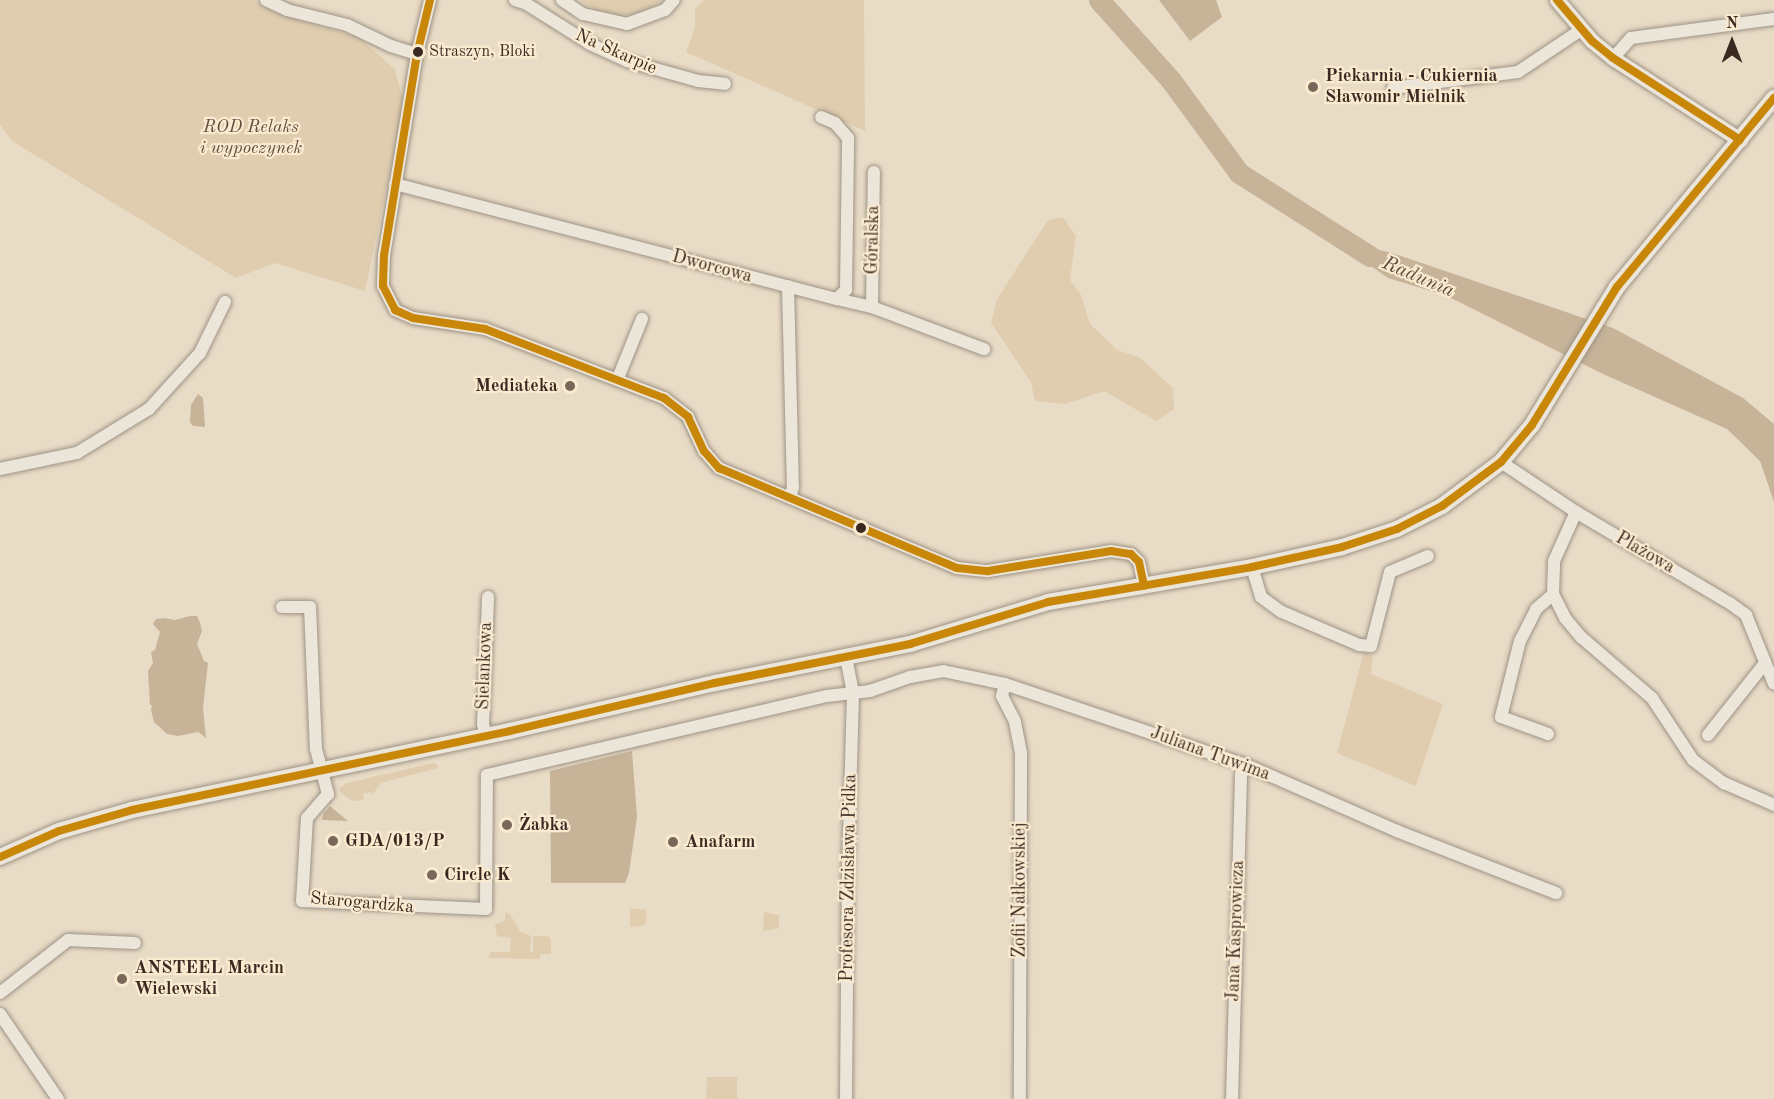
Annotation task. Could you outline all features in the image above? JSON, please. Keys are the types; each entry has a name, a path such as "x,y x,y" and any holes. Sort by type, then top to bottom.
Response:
{"main road":[{"path":"0,857 59,831 94,819 486,736 715,683 910,644 1048,602 1252,567 1342,547 1398,529 1449,501 1501,462 1532,425 1628,273 1774,98"}],"street":[{"path":"266,0 287,10 347,25 391,46 417,54"},
{"path":"430,0 417,54 382,273 382,286 395,310 412,318 485,329 618,378 664,398 688,417 704,451 719,468 957,568 988,571 1111,551 1131,554 1139,562 1144,585"},
{"name":"Na Skarpie","path":"515,0 525,3 590,44 627,61 698,81 725,84"},
{"path":"562,0 583,14 627,24 664,10 674,0"},
{"path":"1557,0 1581,30 1613,58 1740,140"},
{"path":"1613,58 1631,38 1774,19"},
{"path":"1393,88 1518,72 1581,30"},
{"path":"821,117 835,123 848,138 846,290 837,299"},
{"name":"Góralska","path":"872,307 874,172"},
{"name":"Dworcowa","path":"395,184 837,299"},
{"path":"788,286 793,487 790,498"},
{"path":"837,299 872,307 984,349"},
{"path":"0,469 77,453 149,409 200,353 225,302"},
{"path":"618,378 642,319"},
{"name":"Plażowa","path":"1501,462 1576,512 1746,615 1774,684"},
{"path":"1576,512 1554,561 1553,594 1565,618 1581,637 1657,704 1693,760 1724,783 1774,805"},
{"path":"1252,567 1262,597 1282,612 1359,645 1371,646 1390,572 1428,556"},
{"path":"1548,734 1501,717 1520,641 1536,609 1553,594"},
{"name":"Sielankowa","path":"486,736 483,724 488,597"},
{"path":"282,608 310,607 316,749 323,770"},
{"name":"Profesora Zdzisława Pidka","path":"846,657 853,693 848,869 846,1099"},
{"path":"1708,735 1765,663"},
{"name":"Juliana Tuwima","path":"486,909 488,775 827,696 870,691 922,674 943,671 1005,684 1246,765 1397,831 1556,893"},
{"name":"Zofii Nałkowskiej","path":"1005,684 1002,696 1015,722 1021,753 1020,1099"},
{"name":"Jana Kasprowicza","path":"1232,1099 1241,775 1246,765"},
{"name":"Starogardzka","path":"323,770 328,794 307,818 302,901 444,909 486,909"},
{"path":"0,993 68,940 135,943"},
{"path":"0,1014 58,1099"}],"green space":[{"name":"ROD Relaks i wypoczynek","path":"0,0 254,0 284,16 358,37 395,69 404,104 365,291 275,263 236,278 12,141 0,125"},
{"path":"580,0 663,0 645,12 619,16 597,11"},
{"path":"704,0 864,0 865,131 686,52 695,27 695,10"},
{"path":"1063,217 1076,236 1070,280 1081,295 1090,324 1117,350 1139,357 1173,388 1174,409 1156,421 1104,391 1065,404 1035,401 1031,382 991,323 997,299 1048,220"},
{"path":"1364,652 1373,655 1371,674 1443,704 1416,786 1337,753"},
{"path":"433,763 438,768 381,783 372,795 371,792 363,794 364,800 352,801 339,789 347,783"},
{"path":"630,908 646,910 647,921 643,926 630,927"},
{"path":"505,912 510,914 520,931 531,936 530,952 533,952 533,936 547,936 551,938 551,954 540,954 540,959 488,958 491,952 510,952 511,938 497,936 495,924 505,921"},
{"path":"764,912 779,915 779,928 763,931"},
{"path":"707,1077 737,1077 737,1099 706,1099"}],"water":[{"path":"1159,0 1216,0 1222,17 1190,41"},
{"path":"1327,235 1401,256 1613,328 1743,398 1774,424 1774,502 1760,461 1727,429 1603,374 1447,296 1388,278"},
{"path":"198,394 203,398 205,427 193,426 190,422 191,405"},
{"path":"197,616 200,623 202,631 197,644 204,661 208,663 203,708 206,738 198,732 178,736 167,734 154,722 152,705 150,705 148,671 153,663 151,652 155,650 160,632 153,624 156,619 175,620"},
{"path":"632,751 637,817 629,873 625,883 551,883 550,771"},
{"path":"330,806 348,821 322,820 323,814"}],"waterway":[{"name":"Radunia","path":"1099,0 1170,79 1239,173 1370,256"}],"transit line":[{"path":"430,0 417,54 384,255 383,286 395,310 413,318 485,329 664,398 688,417 704,451 719,468 957,568 988,571 1111,551 1131,554 1139,562 1144,585"},
{"path":"1557,0 1592,41 1613,58 1740,140"},
{"path":"0,857 59,831 132,810 510,731 715,683 910,644 1048,602 1252,567 1342,547 1397,529 1442,506 1501,462 1532,425 1617,287 1774,98"}],"place":[{"name":"Straszyn, Bloki","path":"418,52"},
{"name":"Piekarnia - Cukiernia Sławomir Mielnik","path":"1313,87"},
{"name":"Mediateka","path":"570,386"},
{"name":"Żabka","path":"507,825"},
{"name":"GDA/013/P","path":"333,841"},
{"name":"Anafarm","path":"673,842"},
{"name":"Circle K","path":"432,875"},
{"name":"ANSTEEL Marcin Wielewski","path":"122,979"}]}
